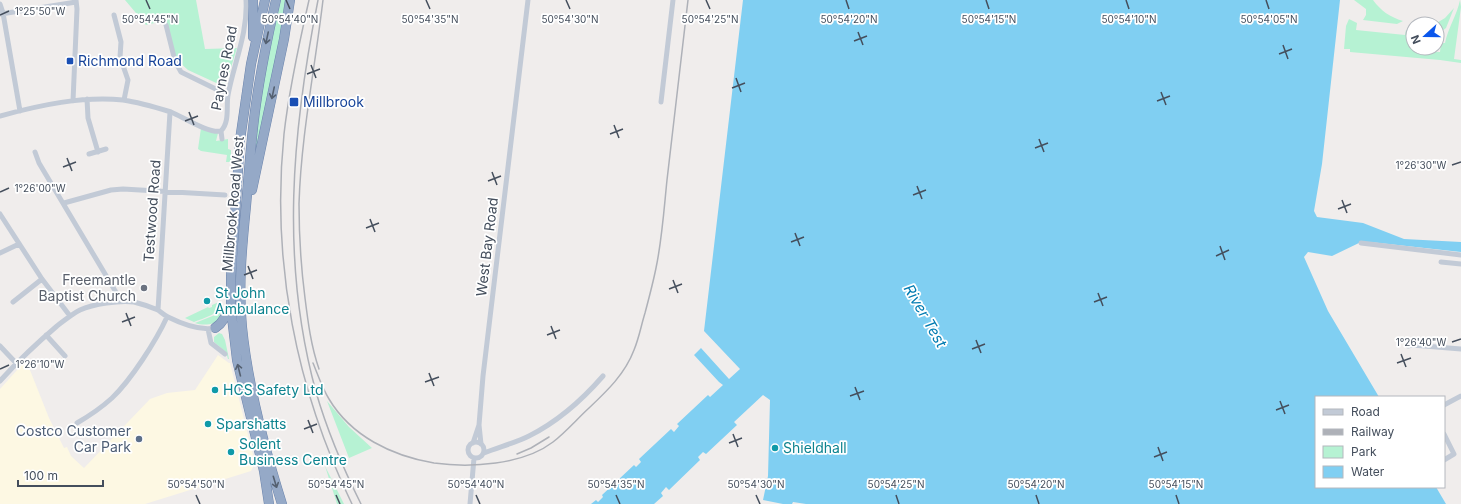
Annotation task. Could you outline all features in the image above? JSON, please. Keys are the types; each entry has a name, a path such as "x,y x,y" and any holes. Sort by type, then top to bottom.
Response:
{"highway":[{"path":"251,64 253,0"},
{"name":"Millbrook Road West","path":"265,0 251,64 244,106 239,154 231,276 231,309 233,339 237,360 264,471 269,504"},
{"name":"Millbrook Road West","path":"276,0 266,44 256,106 240,278 242,326 246,361 257,411 282,504"},
{"path":"244,223 284,39 290,0"},
{"path":"211,328 220,324 231,309"},
{"path":"211,328 225,331 233,339"}],"street":[{"name":"Paynes Road","path":"222,139 221,131 225,128 228,95 247,10 246,0"},
{"name":"West Bay Road","path":"482,444 479,425 483,376 528,0"},
{"path":"661,102 673,0"},
{"path":"1,14 76,1 73,101"},
{"path":"0,4 20,110"},
{"path":"114,15 121,46 120,57 128,80 124,100"},
{"path":"166,25 175,60 182,72 228,95"},
{"path":"87,99 88,118 98,152"},
{"path":"0,116 20,110 87,99 124,100 170,112 213,131 221,131"},
{"name":"Testwood Road","path":"158,310 170,112"},
{"path":"89,154 106,149"},
{"path":"35,152 39,163 117,294 119,302"},
{"path":"64,203 111,190 123,189 224,195"},
{"path":"0,214 42,279 70,316"},
{"path":"0,253 19,244"},
{"path":"1361,244 1461,255"},
{"path":"1441,262 1461,264"},
{"path":"13,302 42,279"},
{"path":"0,381 16,363 46,335 70,316 80,310 119,302 135,302 158,310 167,317 188,325 202,329 211,328 211,343 225,354"},
{"path":"77,423 106,403 119,390 146,354 167,317"},
{"path":"46,335 65,356"},
{"path":"1408,346 1412,345 1461,349"},
{"path":"0,346 16,363"},
{"path":"474,458 478,458 484,453 499,446 530,435 547,426 581,398 603,376"},
{"path":"1445,404 1461,396"},
{"name":"West Bay Road","path":"473,442 479,425"},
{"path":"1445,436 1454,454 1445,459"},
{"path":"474,458 469,454 468,449 473,442 499,446"},
{"path":"482,444 484,453"},
{"path":"470,504 474,458"}],"shaded area":[{"path":"218,355 230,363 255,463 251,471 145,504 0,504 0,389 26,360 49,418 64,448 67,447 71,456 84,468 150,399 167,393 195,390"}],"green space":[{"path":"125,0 196,0 205,49 237,48 225,87 188,70 177,60 166,25 159,22 146,25"},
{"path":"281,0 285,0 285,10 270,89 256,148 252,177 251,161 267,59"},
{"path":"1354,0 1373,0 1386,13 1403,21 1397,24 1363,20 1366,15 1366,9"},
{"path":"1460,0 1461,7 1454,59 1461,60 1461,63 1350,52 1350,49 1344,49 1346,26 1349,19 1357,23 1356,30 1405,35 1405,56 1445,56 1445,43"},
{"path":"1454,8 1445,29 1445,18"},
{"path":"201,128 218,133 216,141 228,139 228,149 231,150 231,162 226,162 227,155 201,151 198,149"},
{"path":"222,302 216,313 194,322 185,318 208,307 212,307 212,305"},
{"path":"220,313 222,318 216,322 205,325 195,323"},
{"path":"219,333 222,334 225,340 229,359 226,352 214,342 214,337"},
{"path":"327,401 349,427 372,448 349,458"},
{"path":"325,466 344,504 337,504"}],"water":[{"name":"River Test","path":"743,0 1340,0 1322,164 1314,211 1317,217 1363,223 1404,239 1461,242 1461,252 1361,242 1332,256 1308,252 1304,257 1328,311 1378,396 1315,396 1315,488 1437,488 1446,504 806,504 793,502 792,504 783,504 763,500 768,476 770,400 763,395 734,422 737,425 706,454 703,452 698,457 700,460 669,490 666,487 661,493 663,496 654,504 591,504 596,500 598,502 603,497 602,495 634,465 636,467 641,462 639,459 671,429 674,432 679,426 677,424 708,395 710,397 723,385 694,355 701,348 729,379 740,369 704,331"}],"railway":[{"path":"309,0 291,83 284,134 281,182 281,230 285,277 292,324 302,370 316,416 332,460 352,504"},
{"path":"318,0 309,49 296,147 294,245 297,294 305,343 316,392 336,449 361,504"},
{"path":"319,369 312,343 302,275 299,204 302,153 323,0"},
{"path":"313,363 327,395 338,412 349,424 374,442 418,460 434,463 464,465 480,465 512,460 541,450 567,430 615,382 626,367 639,336 660,247 688,0"},
{"path":"517,454 531,448 549,437"}],"place":[{"name":"Richmond Road","path":"70,61"},
{"name":"Millbrook","path":"294,102"},
{"name":"Freemantle Baptist Church","path":"144,288"},
{"name":"St John Ambulance","path":"207,301"},
{"name":"HCS Safety Ltd","path":"215,390"},
{"name":"Sparshatts","path":"208,424"},
{"name":"Costco Customer Car Park","path":"139,439"},
{"name":"Shieldhall","path":"775,448"},
{"name":"Solent Business Centre","path":"231,452"}]}
